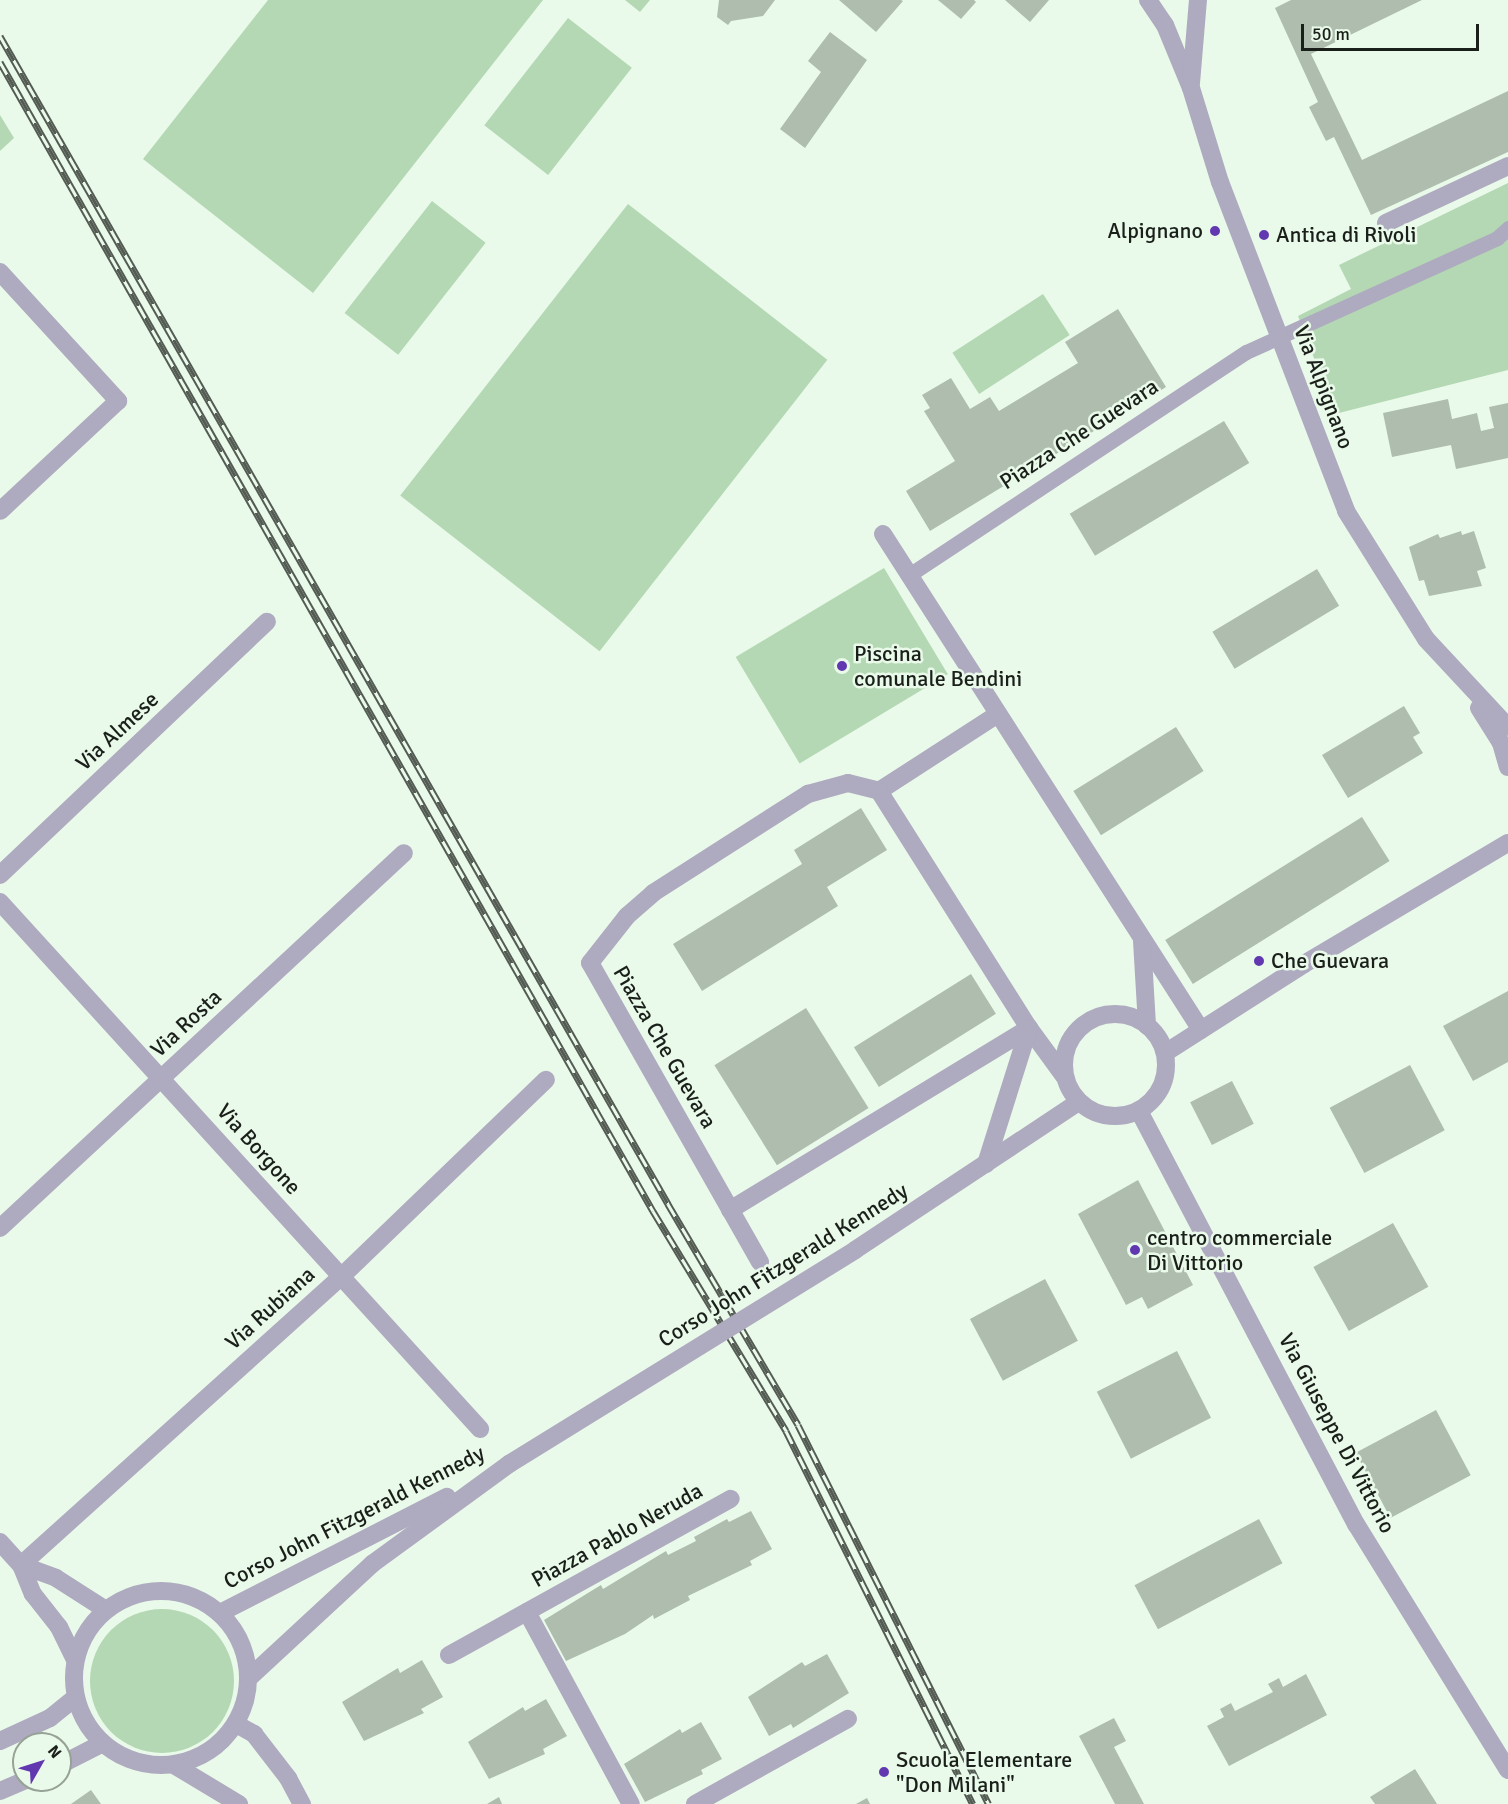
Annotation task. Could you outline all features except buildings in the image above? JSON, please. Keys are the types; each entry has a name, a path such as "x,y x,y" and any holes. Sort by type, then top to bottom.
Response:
{"street":[{"name":"Via Alpignano","path":"1148,0 1165,25 1191,88 1220,182 1346,511 1426,639 1460,679 1508,727"},
{"path":"1191,88 1198,0"},
{"path":"1386,223 1508,166"},
{"name":"Piazza Che Guevara","path":"909,574 1246,352 1497,238 1508,228"},
{"path":"0,272 118,401 0,511"},
{"path":"883,534 1201,1030"},
{"name":"Via Almese","path":"0,875 267,622"},
{"name":"Via Alpignano","path":"1460,679 1501,743 1508,766"},
{"path":"998,714 879,791 1029,1028 1064,1076 1079,1102 1099,1114 1116,1117 1139,1111 1152,1101 1164,1081 1165,1053 1155,1032 1147,1026 1119,1013 1098,1016 1077,1030 1065,1051 1064,1076"},
{"name":"Piazza Che Guevara","path":"760,1262 590,963 627,916 653,893 808,794 848,783 879,791"},
{"path":"1165,1053 1508,843"},
{"name":"Via Rosta","path":"0,1228 404,853"},
{"name":"Via Borgone","path":"0,902 480,1429"},
{"path":"1142,937 1147,1026"},
{"path":"986,1164 1029,1028"},
{"path":"730,1210 1029,1028"},
{"name":"Via Rubiana","path":"21,1565 342,1276 546,1080"},
{"name":"Corso John Fitzgerald Kennedy","path":"220,1613 355,1547 509,1464 855,1250 1079,1102"},
{"name":"Via Giuseppe Di Vittorio","path":"1139,1111 1356,1524 1508,1770"},
{"name":"Corso John Fitzgerald Kennedy","path":"249,1678 372,1564 509,1464"},
{"name":"Piazza Pablo Neruda","path":"449,1655 731,1499"},
{"path":"0,1542 21,1565 33,1594 59,1627 75,1660"},
{"path":"21,1565 56,1578 105,1610"},
{"name":"Corso John Fitzgerald Kennedy","path":"166,1591 195,1597 220,1613 242,1646 249,1678 243,1710 236,1724 212,1750 174,1765 129,1760 103,1743 87,1724 76,1697 75,1660 91,1626 105,1610 128,1597 166,1591"},
{"name":"Piazza Pablo Neruda","path":"527,1612 626,1802"},
{"path":"0,1741 50,1718 76,1697"},
{"path":"695,1804 848,1719"},
{"path":"236,1724 254,1734 288,1778 302,1804"},
{"path":"72,1759 103,1743"},
{"path":"174,1765 239,1804"}],"green space":[{"path":"268,0 543,0 313,293 143,159"},
{"path":"625,0 650,0 640,12"},
{"path":"568,18 632,68 548,175 484,125"},
{"path":"0,115 14,138 0,151"},
{"path":"1508,183 1508,370 1335,414 1298,316 1351,289 1339,265"},
{"path":"432,201 486,243 398,355 345,313"},
{"path":"628,204 827,360 600,651 400,496"},
{"path":"1043,294 1070,335 979,394 952,353"},
{"name":"Piscina comunale Bendini","path":"884,568 948,674 800,763 736,657"},
{"path":"162,1609 190,1614 213,1630 229,1653 234,1681 229,1709 213,1732 190,1748 162,1753 134,1748 111,1732 95,1709 90,1681 95,1653 111,1630 134,1614"}],"railway":[{"path":"0,36 668,1204 798,1425 989,1804"},
{"path":"0,62 653,1211 786,1431 973,1804"}],"place":[{"name":"Alpignano","path":"1215,231"},
{"name":"Antica di Rivoli","path":"1264,235"},
{"name":"Piscina comunale Bendini","path":"842,666"},
{"name":"Che Guevara","path":"1259,961"},
{"name":"centro commerciale Di Vittorio","path":"1135,1250"},
{"name":"Scuola Elementare \"Don Milani\"","path":"884,1772"}]}
